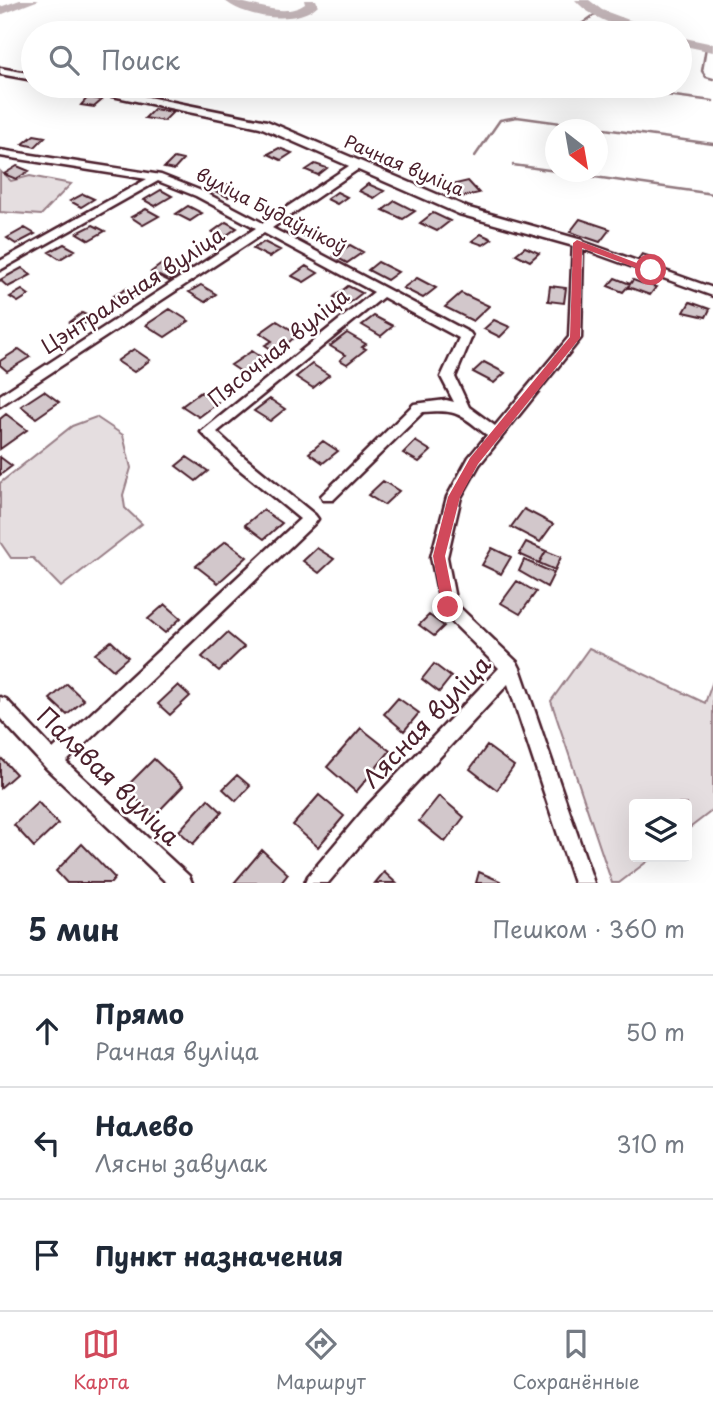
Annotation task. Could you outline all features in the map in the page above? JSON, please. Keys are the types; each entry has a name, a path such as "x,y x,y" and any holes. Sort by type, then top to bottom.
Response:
{"street":[{"path":"2,72 21,75"},
{"name":"Рачная вуліца","path":"137,98 263,124 478,216 577,243 713,292"},
{"name":"вуліца Будаўнікоў","path":"0,153 157,177 200,194 466,336 448,377 464,410"},
{"name":"Цэнтральная вуліца","path":"0,401 356,166"},
{"path":"0,266 157,177"},
{"path":"510,667 448,607 439,556 454,497 474,461 575,338 577,243"},
{"name":"Пясочная вуліца","path":"53,762 310,519 208,432 383,291"},
{"path":"328,496 419,407 446,405 464,410 495,434"},
{"name":"Лясная вуліца","path":"315,883 375,812 510,667 584,883"},
{"name":"Палявая вуліца","path":"0,705 53,762 182,883"}],"shaded area":[{"path":"0,171 11,181 30,176 71,184 41,215 0,212"},
{"path":"96,417 123,435 131,468 123,495 125,508 142,524 61,587 33,558 11,558 0,542 0,483 72,426"},
{"path":"589,648 705,703 713,681 713,810 692,826 692,799 629,799 629,862 646,862 619,883 612,883 551,701"}],"building":[{"path":"87,98 102,100 94,107 81,105"},
{"path":"154,109 173,112 164,121 145,118"},
{"path":"34,135 45,137 35,147 23,144"},
{"path":"279,148 292,153 281,160 268,154"},
{"path":"174,158 183,160 174,170 164,168"},
{"path":"315,164 327,168 318,175 306,170"},
{"path":"17,166 29,171 16,179 4,174"},
{"path":"468,181 479,193 457,198 447,186"},
{"path":"226,184 239,190 228,197 215,191"},
{"path":"368,184 384,191 374,198 359,191"},
{"path":"161,190 172,196 155,206 144,200"},
{"path":"337,192 347,197 337,204 327,199"},
{"path":"83,194 94,199 81,207 70,201"},
{"path":"395,201 415,211 403,219 383,210"},
{"path":"188,206 202,213 190,221 176,214"},
{"path":"146,209 159,216 143,225 131,217"},
{"path":"433,213 450,221 437,231 420,223"},
{"path":"580,219 610,229 600,242 570,232"},
{"path":"226,222 237,228 224,237 212,232"},
{"path":"93,225 105,231 89,240 77,233"},
{"path":"302,226 315,233 307,238 294,232"},
{"path":"25,228 35,234 16,244 7,238"},
{"path":"481,234 492,239 483,245 472,241"},
{"path":"264,242 280,250 269,257 253,249"},
{"path":"64,244 75,250 60,259 49,252"},
{"path":"350,245 363,252 347,263 334,256"},
{"path":"525,247 539,253 530,261 516,254"},
{"path":"642,254 655,258 650,265 637,261"},
{"path":"166,261 184,270 169,281 151,272"},
{"path":"378,262 398,272 387,280 368,270"},
{"path":"306,266 318,273 304,282 292,276"},
{"path":"22,268 31,275 8,287 0,280"},
{"path":"417,278 436,288 423,298 403,288"},
{"path":"615,278 630,284 623,292 608,286"},
{"path":"633,280 656,287 650,295 628,287"},
{"path":"201,285 216,294 205,302 189,292"},
{"path":"348,286 362,293 348,304 334,297"},
{"path":"550,286 566,288 564,303 548,301"},
{"path":"128,288 137,294 123,303 114,296"},
{"path":"22,290 29,295 18,302 10,297"},
{"path":"461,293 489,306 473,321 445,307"},
{"path":"690,302 710,309 706,317 684,312"},
{"path":"170,309 189,321 165,337 146,325"},
{"path":"82,313 92,318 80,327 70,322"},
{"path":"374,316 393,326 381,336 362,325"},
{"path":"494,320 510,327 500,337 484,329"},
{"path":"277,321 298,334 277,353 265,345 272,341 260,333"},
{"path":"347,333 366,344 362,347 366,349 347,364 340,360 345,355 330,346"},
{"path":"19,349 30,357 7,371 0,365 0,361"},
{"path":"134,349 150,360 134,372 117,361"},
{"path":"252,351 267,361 246,375 231,365"},
{"path":"484,362 505,373 494,383 473,372"},
{"path":"312,364 329,375 313,388 296,377"},
{"path":"44,391 59,402 36,418 21,406"},
{"path":"201,392 218,403 199,417 182,406"},
{"path":"270,399 285,409 270,421 254,411"},
{"path":"6,414 27,430 0,449 0,419"},
{"path":"323,441 338,451 323,463 309,453"},
{"path":"415,441 431,451 419,462 403,453"},
{"path":"0,457 12,466 0,475"},
{"path":"187,457 208,471 196,481 176,466"},
{"path":"383,481 399,491 384,505 368,495"},
{"path":"524,509 553,524 540,542 511,527"},
{"path":"263,510 282,523 264,539 245,525"},
{"path":"226,541 247,557 218,583 196,566"},
{"path":"526,542 546,551 539,563 519,554"},
{"path":"317,548 334,559 319,573 303,561"},
{"path":"492,548 511,557 501,574 482,565"},
{"path":"546,551 561,557 555,570 539,563"},
{"path":"524,560 554,573 547,587 519,571"},
{"path":"517,581 536,592 520,614 501,603"},
{"path":"165,604 181,618 165,633 148,619"},
{"path":"429,615 444,626 434,636 419,625"},
{"path":"227,633 244,647 219,671 202,657"},
{"path":"111,641 128,657 113,670 95,654"},
{"path":"434,664 451,677 439,692 422,679"},
{"path":"67,684 84,700 67,715 50,699"},
{"path":"178,685 190,696 170,715 158,704"},
{"path":"398,698 419,713 404,731 384,714"},
{"path":"361,728 390,751 356,792 327,767"},
{"path":"487,746 514,766 497,790 470,769"},
{"path":"154,759 183,786 154,816 125,788"},
{"path":"0,760 16,774 0,788"},
{"path":"237,775 250,786 236,801 223,789"},
{"path":"319,795 344,816 318,847 293,825"},
{"path":"439,796 464,817 445,842 419,821"},
{"path":"208,799 222,812 193,844 179,831"},
{"path":"38,802 58,824 34,847 14,825"},
{"path":"82,844 115,878 111,883 67,883 56,871"},
{"path":"262,850 288,874 281,883 234,883"},
{"path":"384,872 396,883 375,883"},
{"path":"479,872 500,881 476,883"}],"waterway":[{"path":"0,11 33,0"},
{"path":"230,0 261,11 284,14 304,11 312,5 310,0"},
{"path":"581,0 597,13 621,21"},
{"path":"586,21 597,13"},
{"path":"692,44 713,48"},
{"path":"706,47 702,71 706,77 713,79"},
{"path":"690,98 713,101"},
{"path":"475,156 500,120 517,117 713,144"},
{"path":"513,165 545,169"},
{"path":"608,179 713,194"}],"route":[{"path":"448,607 439,556 454,497 474,461 575,338 577,243 651,270"}]}
